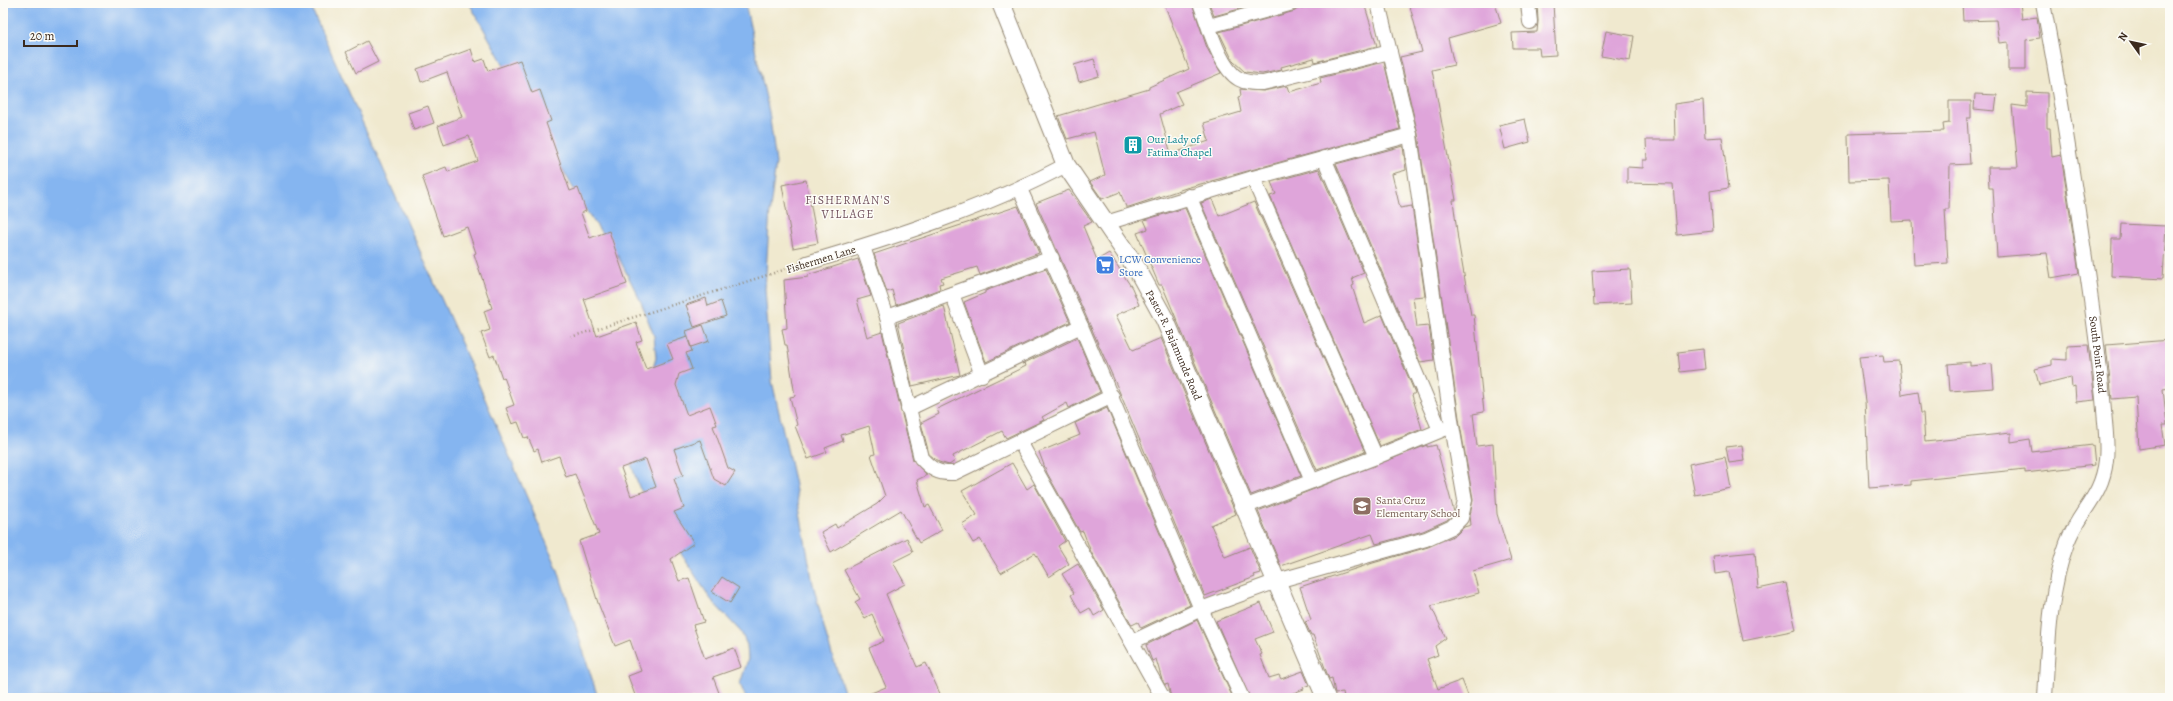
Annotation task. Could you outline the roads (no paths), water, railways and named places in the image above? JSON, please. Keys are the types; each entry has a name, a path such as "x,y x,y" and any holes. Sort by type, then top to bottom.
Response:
{"street":[{"name":"Pastor R. Bajamunde Road","path":"1001,3 1066,165 1137,269 1165,320 1326,698"},
{"path":"1200,3 1225,66 1237,78 1249,83 1263,83 1390,52"},
{"path":"1209,26 1293,3"},
{"path":"1132,642 1201,609 1277,581 1426,539 1452,527 1461,518 1465,500 1446,428 1410,135 1378,3"},
{"path":"1528,3 1530,22"},
{"name":"South Point Road","path":"2043,3 2062,110 2097,340 2107,450 2104,475 2100,487 2093,500 2076,522 2066,543 2055,589 2048,644 2045,698"},
{"path":"1106,223 1189,196 1410,135"},
{"path":"1324,158 1446,428"},
{"name":"Fishermen Lane","path":"807,263 863,247 1020,189 1066,165"},
{"path":"1254,178 1376,457"},
{"path":"1020,189 1052,258 1112,396 1201,609 1242,698"},
{"path":"1189,196 1312,481"},
{"path":"863,247 887,317 921,458 931,468 942,474 954,473 1112,396"},
{"path":"887,317 1052,258"},
{"path":"952,294 982,375"},
{"path":"908,409 982,375 1081,326"},
{"path":"1244,507 1376,457 1446,428"},
{"path":"1020,442 1163,698"}],"water":[{"path":"3,3 309,3 462,345 558,570 598,698 3,698"},
{"path":"469,3 745,3 769,112 776,163 770,209 765,289 772,381 794,480 813,584 827,639 846,698 746,698 740,684 748,659 747,645 741,632 712,601 665,529 639,487 628,455 656,358 654,336 641,302 618,256 585,209"}],"place":[{"name":"Our Lady of Fatima Chapel","path":"1133,145"},
{"name":"LCW Convenience Store","path":"1105,265"},
{"name":"Santa Cruz Elementary School","path":"1362,506"}],"district":[{"name":"FISHERMAN'S VILLAGE","path":"848,207"}]}
